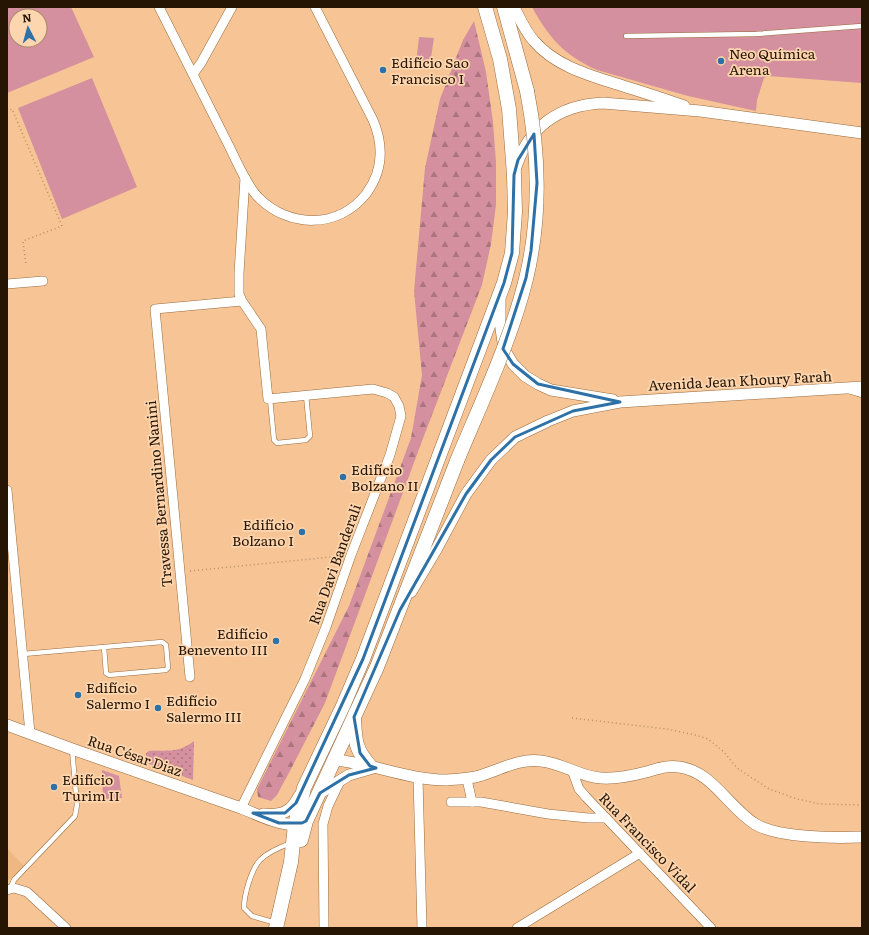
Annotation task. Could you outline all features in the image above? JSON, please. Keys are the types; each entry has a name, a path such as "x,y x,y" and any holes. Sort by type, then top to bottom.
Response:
{"main road":[{"path":"291,862 298,848 304,788 343,706 363,659 504,283 512,253 515,212 510,109 500,59 485,7"},
{"path":"277,926 291,862 293,843 301,823 320,793 377,667 506,343 526,278 531,252 536,208 536,159 532,114 508,7"},
{"path":"354,717 357,746 360,753 373,767"},
{"path":"312,770 320,764 334,760"}],"street":[{"path":"159,7 257,197 282,215 301,221 322,220 338,216 362,199 377,175 380,157 378,132 373,120 315,7"},
{"path":"193,74 201,63 232,7"},
{"path":"508,7 534,41 547,54 566,65 595,77 700,111"},
{"path":"514,175 518,160 532,137 544,124 553,117 570,108 587,104 603,103 700,111 862,133"},
{"path":"246,178 239,273 239,294 261,329 269,399"},
{"path":"7,284 43,281"},
{"name":"Avenida Jean Khoury Farah","path":"504,283 499,306 501,337 504,350 513,364 525,376 551,390 620,402"},
{"name":"Travessa Bernardino Nanini","path":"190,676 155,309 242,301"},
{"name":"Avenida Jean Khoury Farah","path":"400,610 436,550 466,494 490,460 515,437 548,421 573,411 620,402 862,388"},
{"name":"Rua Davi Banderali","path":"241,808 305,679 390,455 401,416 399,406 394,397 387,393 372,389 269,399"},
{"path":"7,490 8,525 23,654 30,733"},
{"name":"Rua César Diaz","path":"7,725 241,808 267,819 279,823 301,823"},
{"path":"334,760 353,762 418,778 444,780 467,779 530,760 542,761 586,776 600,778 618,778 665,767 677,766 690,769 700,774 743,816 756,825 771,830 796,834 836,837 862,836"},
{"path":"320,793 349,775 373,767"},
{"name":"Rua Francisco Vidal","path":"572,770 579,789 711,928"},
{"path":"418,778 422,928"},
{"path":"324,928 323,824 328,806 341,779"},
{"path":"467,779 472,802"},
{"name":"Rua César Diaz","path":"253,813 275,815 285,813 296,803 304,788"},
{"path":"451,802 494,804 540,813 595,819 606,818"},
{"path":"517,928 640,853"},
{"path":"8,890 21,889 27,892 66,928"}],"lane":[{"path":"626,36 756,34 862,26"},
{"path":"842,389 862,395"},
{"path":"269,399 274,440 278,443 306,440 310,436 306,396"},
{"path":"23,654 104,647 162,642 166,645 168,668 166,670 109,676 106,672 104,647"},
{"path":"8,890 14,880 76,816 77,806 72,749"},
{"path":"277,926 252,916 244,908 244,897 250,880 260,861 274,850 293,843"}],"path":[{"path":"7,112 12,109 62,226 23,241 26,266"},
{"path":"180,572 351,555"},
{"path":"572,718 667,729 695,734 708,739 724,752 737,768 769,789 797,799 820,804 862,804"}],"highlighted area":[{"path":"534,134 537,183 531,251 526,278 503,349 513,364 538,384 620,402 573,411 515,437 491,460 466,494 400,610 354,717 360,753 370,766 376,768 349,775 320,793 306,821 302,823 279,823 253,813 285,813 296,803 363,659 504,283 512,253 514,175 518,160"}],"shaded area":[{"path":"7,848 24,866 9,880 7,880"}],"green space":[{"path":"7,7 71,7 94,57 7,93"},
{"name":"Neo Química Arena","path":"532,7 862,7 862,83 768,76 764,78 757,100 756,111 688,96 597,70 585,64 566,52 551,37"},
{"path":"474,21 486,72 493,122 496,162 496,205 491,244 482,285 422,441 325,703 277,795 271,801 258,797 257,789 349,606 411,438 422,375 414,291 425,168 440,99 463,40"},
{"path":"419,37 434,38 430,64 416,63"},
{"path":"92,78 137,187 62,219 18,108"},
{"path":"194,741 193,780 147,763 146,753 149,751 168,751 178,749 189,745"},
{"path":"102,770 119,776 122,798 103,799"}],"place":[{"name":"Neo Química Arena","path":"721,61"},
{"name":"Edifício Sao Francisco I","path":"383,70"},
{"name":"Edifício Bolzano II","path":"343,477"},
{"name":"Edifício Bolzano I","path":"302,532"},
{"name":"Edifício Benevento III","path":"276,641"},
{"name":"Edifício Salermo I","path":"78,695"},
{"name":"Edifício Salermo III","path":"158,708"},
{"name":"Edifício Turim II","path":"54,787"}]}
